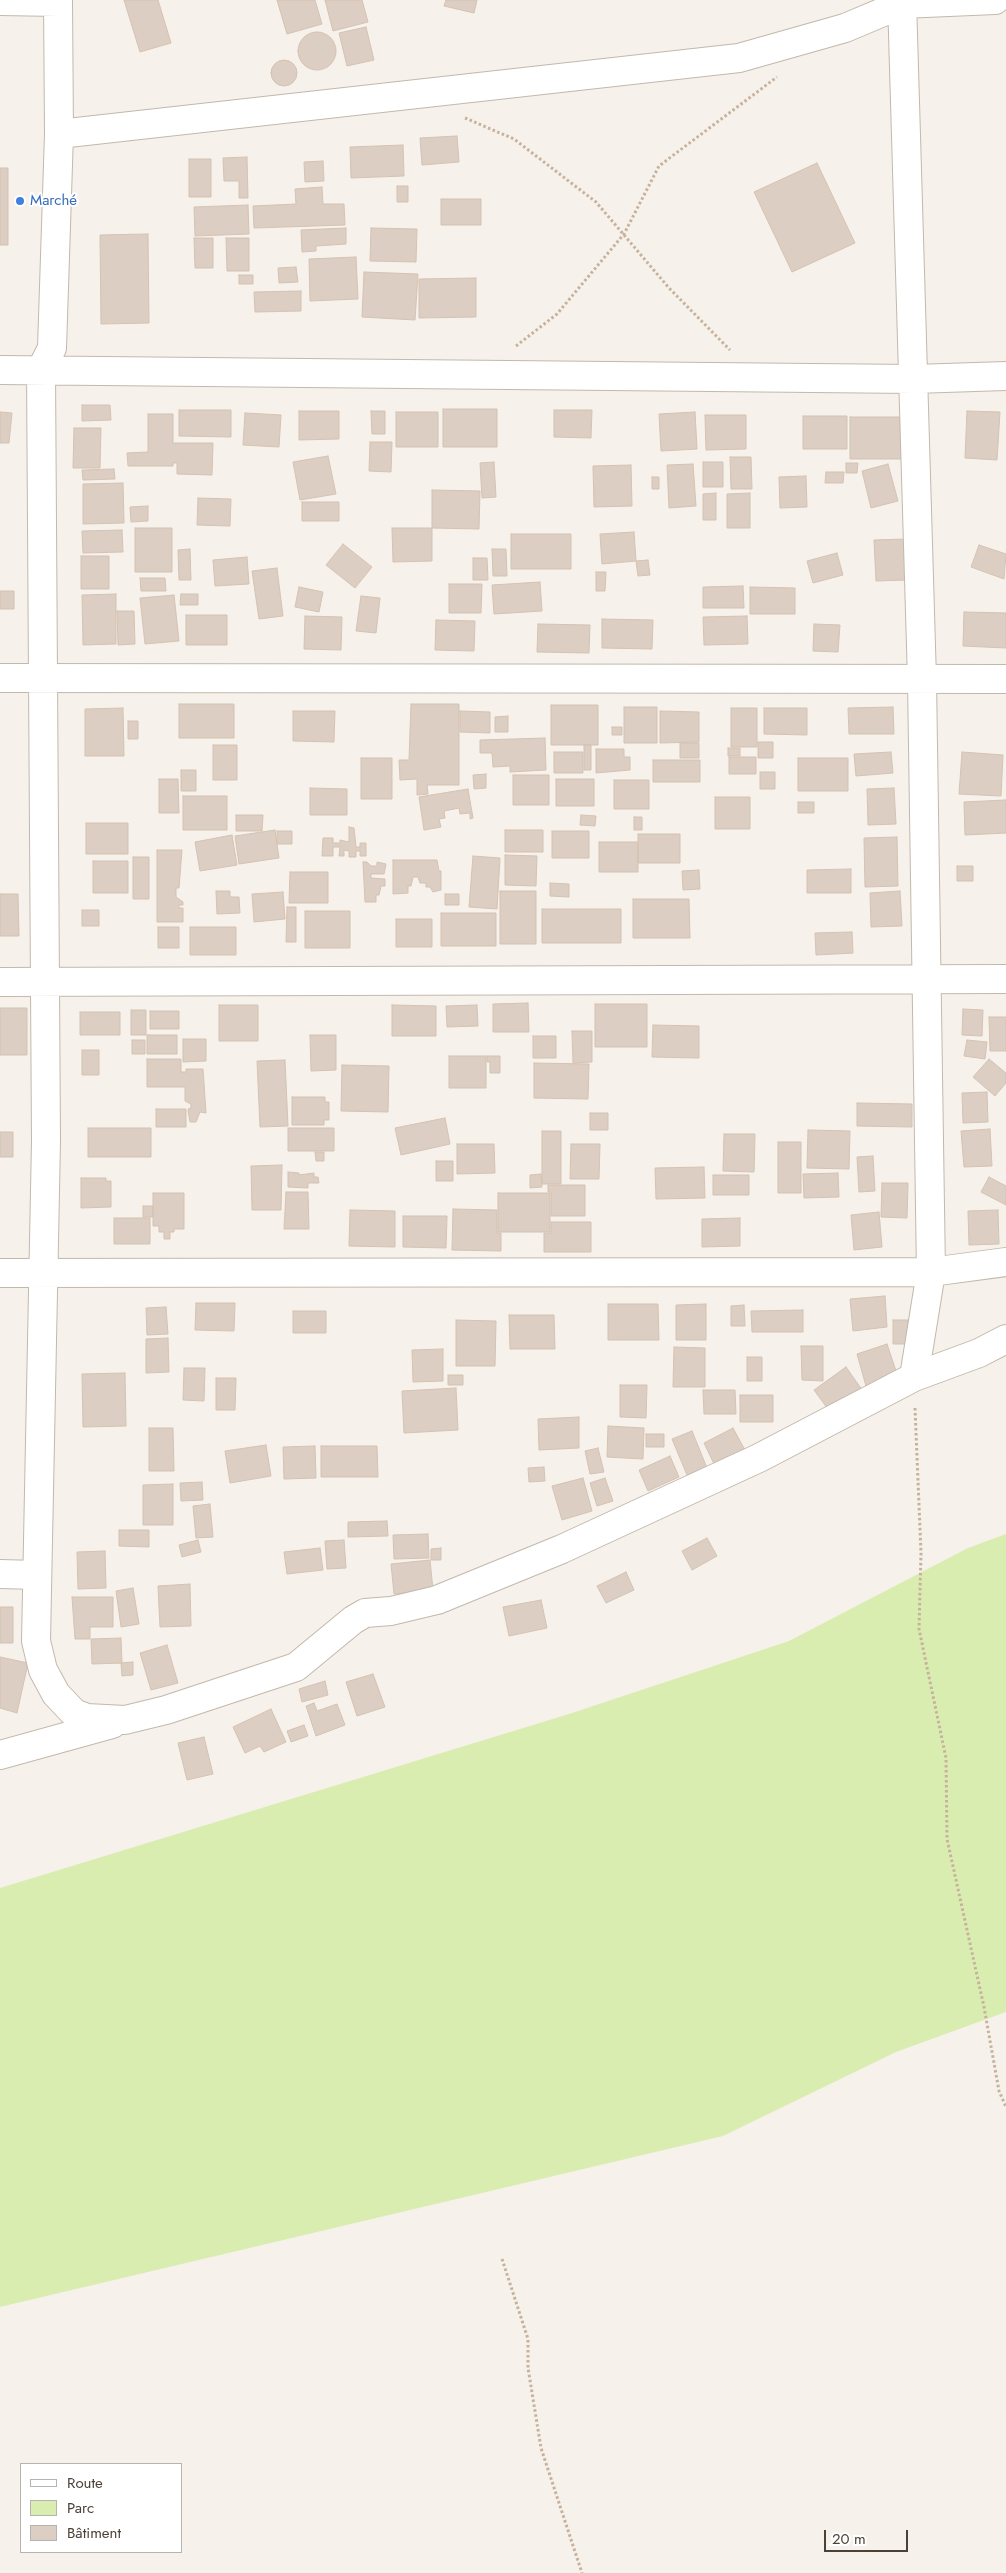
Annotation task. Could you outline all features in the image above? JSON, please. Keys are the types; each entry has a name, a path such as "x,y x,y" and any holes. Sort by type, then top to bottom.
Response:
{"street":[{"path":"60,134 738,58 845,28 902,2 995,0"},
{"path":"0,1 58,1 60,134 52,348 41,370 46,1141 36,1641 43,1670 56,1694 74,1713 87,1718 125,1720"},
{"path":"902,2 922,680 931,1272 914,1377"},
{"path":"0,370 914,379 1006,376"},
{"path":"0,678 1006,679"},
{"path":"0,982 1006,979"},
{"path":"0,1273 931,1272 1006,1262"},
{"path":"0,1755 166,1710 296,1667 353,1620 365,1613 391,1610 437,1600 562,1549 759,1458 914,1377 979,1353 1006,1339"},
{"path":"0,1574 37,1575"}],"path":[{"path":"480,374 557,314 624,234 659,166 781,74"},
{"path":"462,117 514,139 596,202 669,288 757,377"},
{"path":"914,1377 921,1553 919,1629 946,1758 947,1840 984,2007 999,2091 1006,2107"},
{"path":"502,2259 528,2339 528,2368 541,2448 582,2573"}],"green space":[{"path":"1006,1534 1006,2012 896,2052 723,2136 0,2307 0,1888 569,1714 789,1641 968,1548"}],"building":[{"path":"124,0 158,0 171,43 140,52"},
{"path":"277,0 315,0 322,24 287,34"},
{"path":"325,0 362,0 368,22 333,31"},
{"path":"446,0 477,0 474,13 444,6"},
{"path":"366,27 374,60 347,66 339,33"},
{"path":"317,32 331,37 336,51 331,65 317,70 303,65 298,51 303,37"},
{"path":"284,60 293,64 297,73 293,82 284,86 275,82 271,73 275,64"},
{"path":"457,136 459,162 422,165 420,138"},
{"path":"403,145 404,176 351,178 350,147"},
{"path":"247,157 248,198 239,198 239,181 224,181 223,158"},
{"path":"189,159 211,159 211,197 189,197"},
{"path":"323,161 324,181 305,182 304,162"},
{"path":"817,163 855,243 792,272 754,192"},
{"path":"0,168 8,168 8,245 0,245"},
{"path":"397,186 408,186 408,202 397,202"},
{"path":"322,187 323,204 344,204 345,225 254,228 253,206 296,204 295,189"},
{"path":"441,199 481,199 481,225 441,225"},
{"path":"248,205 249,234 195,236 194,207"},
{"path":"346,228 346,244 316,246 316,251 302,252 301,230"},
{"path":"371,228 417,229 416,262 370,261"},
{"path":"148,234 149,323 101,324 100,235"},
{"path":"194,238 213,238 213,268 195,268"},
{"path":"226,238 249,238 249,271 227,271"},
{"path":"356,257 358,299 310,301 309,259"},
{"path":"296,267 298,282 279,283 278,268"},
{"path":"364,272 418,274 415,320 362,317"},
{"path":"239,275 253,275 253,284 239,284"},
{"path":"476,278 476,317 419,318 419,279"},
{"path":"301,291 301,311 255,312 254,292"},
{"path":"82,405 110,405 111,420 82,421"},
{"path":"443,409 497,409 497,447 443,447"},
{"path":"179,410 231,410 231,437 179,436"},
{"path":"554,410 592,410 591,438 554,437"},
{"path":"299,411 339,411 339,439 299,440"},
{"path":"371,411 385,411 385,434 372,434"},
{"path":"967,411 1000,412 997,460 965,458"},
{"path":"0,412 12,413 9,443 0,443"},
{"path":"396,412 438,412 438,447 396,447"},
{"path":"695,412 697,449 661,451 659,414"},
{"path":"245,413 281,415 279,447 243,445"},
{"path":"148,414 173,414 173,443 213,443 212,475 177,474 177,463 173,463 173,466 128,466 127,453 148,452"},
{"path":"705,415 746,415 746,449 706,450"},
{"path":"803,416 847,416 847,449 803,449"},
{"path":"850,417 904,417 904,459 850,459"},
{"path":"74,428 101,428 100,468 73,468"},
{"path":"370,442 392,442 391,472 369,471"},
{"path":"328,456 336,494 300,500 293,462"},
{"path":"730,457 751,457 752,489 731,489"},
{"path":"494,462 496,497 482,498 480,463"},
{"path":"703,462 723,462 723,487 703,487"},
{"path":"846,463 858,463 857,473 846,473"},
{"path":"693,464 696,506 669,508 667,465"},
{"path":"888,464 898,501 871,508 862,471"},
{"path":"631,465 632,506 594,507 593,466"},
{"path":"114,469 115,479 83,480 82,470"},
{"path":"826,472 844,472 843,483 825,483"},
{"path":"806,476 807,507 780,508 779,477"},
{"path":"652,477 659,477 659,489 652,489"},
{"path":"123,483 124,523 83,524 83,484"},
{"path":"432,490 480,491 479,529 432,528"},
{"path":"716,493 716,520 703,520 703,494"},
{"path":"750,493 750,528 727,528 727,494"},
{"path":"198,498 231,499 230,526 197,525"},
{"path":"302,502 339,502 339,521 302,521"},
{"path":"148,506 148,521 131,522 130,507"},
{"path":"135,528 172,528 172,572 135,572"},
{"path":"392,528 432,528 432,561 393,562"},
{"path":"122,530 123,552 83,553 82,531"},
{"path":"634,532 636,561 602,564 600,534"},
{"path":"511,534 571,534 571,569 511,569"},
{"path":"906,539 907,580 876,581 874,540"},
{"path":"343,544 372,567 355,588 326,565"},
{"path":"979,545 1006,554 1004,579 971,567"},
{"path":"190,549 191,580 179,580 178,550"},
{"path":"492,549 506,549 507,576 493,576"},
{"path":"837,553 843,575 813,583 807,561"},
{"path":"81,556 109,556 109,589 81,589"},
{"path":"247,557 249,584 215,586 213,560"},
{"path":"473,558 487,558 488,580 473,580"},
{"path":"648,560 650,575 638,576 636,561"},
{"path":"277,568 283,616 259,619 252,571"},
{"path":"596,572 606,572 605,591 596,591"},
{"path":"140,578 165,578 166,591 141,591"},
{"path":"540,582 542,611 494,614 492,585"},
{"path":"449,584 482,584 481,613 449,613"},
{"path":"743,586 744,608 703,608 703,587"},
{"path":"299,587 323,592 319,612 295,607"},
{"path":"750,587 795,588 795,614 750,614"},
{"path":"0,591 14,591 14,609 0,609"},
{"path":"116,594 116,644 83,645 82,595"},
{"path":"181,594 198,594 198,605 180,605"},
{"path":"174,595 179,641 145,644 140,598"},
{"path":"361,596 380,598 376,633 356,631"},
{"path":"117,611 134,611 135,644 118,645"},
{"path":"964,612 1006,613 1006,648 963,646"},
{"path":"186,615 227,615 227,645 186,645"},
{"path":"305,616 342,617 341,650 304,649"},
{"path":"747,616 748,644 704,645 703,617"},
{"path":"602,619 653,620 652,649 602,648"},
{"path":"436,620 475,621 474,651 435,650"},
{"path":"538,624 590,625 589,653 537,652"},
{"path":"814,624 840,625 838,652 813,651"},
{"path":"179,704 234,704 234,738 179,738"},
{"path":"411,704 459,704 459,785 427,785 428,794 417,795 417,779 400,780 399,760 409,760"},
{"path":"551,705 598,705 598,745 551,745"},
{"path":"624,707 657,707 657,743 624,743"},
{"path":"893,707 894,734 849,734 848,708"},
{"path":"123,708 124,756 85,756 85,709"},
{"path":"731,708 757,708 757,747 731,747"},
{"path":"764,708 807,708 807,735 764,734"},
{"path":"293,711 335,711 334,742 293,741"},
{"path":"460,711 490,712 490,733 460,732"},
{"path":"660,711 699,712 699,742 660,743"},
{"path":"508,716 508,732 495,732 495,717"},
{"path":"128,721 138,721 138,739 128,739"},
{"path":"612,727 622,727 622,735 612,735"},
{"path":"545,738 546,770 510,772 510,766 493,767 492,753 480,753 480,740"},
{"path":"758,742 773,742 773,758 758,758"},
{"path":"680,743 699,743 699,758 680,758"},
{"path":"213,745 237,745 237,780 213,780"},
{"path":"584,745 591,745 591,770 584,770"},
{"path":"728,748 740,748 740,756 728,756"},
{"path":"596,749 624,749 624,757 630,757 630,770 596,773"},
{"path":"554,752 583,752 583,773 554,773"},
{"path":"891,752 893,773 856,776 854,754"},
{"path":"962,752 1003,755 1001,796 959,794"},
{"path":"729,757 756,757 756,774 729,774"},
{"path":"361,758 392,758 392,799 361,799"},
{"path":"798,758 848,758 848,791 798,791"},
{"path":"653,760 700,760 700,782 653,782"},
{"path":"181,770 196,770 196,791 181,791"},
{"path":"760,772 775,772 775,789 760,789"},
{"path":"486,774 486,788 474,789 473,775"},
{"path":"513,775 549,775 549,805 513,805"},
{"path":"159,779 178,779 179,813 159,813"},
{"path":"556,779 594,779 594,806 556,806"},
{"path":"614,780 649,780 649,809 614,809"},
{"path":"310,788 347,789 347,815 310,815"},
{"path":"894,788 896,824 868,825 867,789"},
{"path":"468,789 473,818 470,819 470,813 460,814 459,808 444,811 445,818 439,819 441,827 424,830 419,797"},
{"path":"183,796 227,796 227,830 183,830"},
{"path":"715,797 750,797 750,829 715,829"},
{"path":"1006,800 1006,833 965,835 964,802"},
{"path":"798,802 814,802 814,813 798,813"},
{"path":"236,815 263,815 262,831 236,831"},
{"path":"581,815 596,816 595,826 580,825"},
{"path":"634,817 642,817 642,830 634,830"},
{"path":"86,823 128,823 128,854 86,854"},
{"path":"349,827 354,828 356,847 360,847 360,843 366,843 366,856 360,856 360,851 356,851 356,857 349,857 349,851 344,850 344,856 339,856 340,847 333,847 333,856 322,856 323,838 333,838 333,843 340,843 340,840 349,842"},
{"path":"275,830 279,858 239,864 235,836"},
{"path":"505,830 543,830 543,852 505,852"},
{"path":"277,831 292,831 292,844 277,844"},
{"path":"552,831 589,831 589,858 552,858"},
{"path":"638,834 680,834 680,863 638,863"},
{"path":"232,835 237,865 200,871 195,842"},
{"path":"897,837 898,886 865,887 864,838"},
{"path":"599,842 638,842 638,872 599,872"},
{"path":"157,850 182,850 179,888 176,888 176,897 183,902 183,905 179,905 179,908 183,908 183,922 157,922"},
{"path":"505,855 537,856 536,886 505,885"},
{"path":"473,856 500,858 497,909 469,907"},
{"path":"133,857 149,857 149,899 133,899"},
{"path":"393,860 437,860 439,871 441,871 441,890 433,892 430,887 426,887 426,883 420,883 418,877 413,877 411,886 408,886 408,893 393,894"},
{"path":"93,861 128,861 128,893 93,893"},
{"path":"363,862 367,862 371,866 377,866 377,862 386,864 384,874 371,874 371,878 385,879 385,886 381,886 379,895 376,895 376,902 365,902"},
{"path":"957,866 973,866 973,881 957,881"},
{"path":"851,869 851,893 807,893 807,870"},
{"path":"699,870 700,889 683,890 682,871"},
{"path":"290,872 328,872 328,903 289,903"},
{"path":"550,883 569,884 569,897 550,896"},
{"path":"216,891 230,891 230,897 239,897 240,913 217,914"},
{"path":"500,891 536,891 536,944 500,944"},
{"path":"900,891 902,926 871,927 870,893"},
{"path":"283,892 285,919 254,922 252,894"},
{"path":"0,894 18,894 19,936 0,936"},
{"path":"445,894 459,894 459,905 445,905"},
{"path":"633,899 689,899 690,938 633,938"},
{"path":"287,907 296,907 296,942 286,942"},
{"path":"542,909 621,909 621,943 542,943"},
{"path":"82,910 99,910 99,926 82,926"},
{"path":"305,911 350,911 350,948 305,948"},
{"path":"441,913 496,913 496,946 441,946"},
{"path":"396,919 432,919 432,947 396,947"},
{"path":"158,927 179,927 179,948 158,948"},
{"path":"190,927 236,927 236,955 190,955"},
{"path":"852,932 853,953 816,955 815,933"},
{"path":"528,1003 529,1032 493,1032 493,1004"},
{"path":"595,1004 647,1004 647,1047 595,1047"},
{"path":"219,1005 258,1005 258,1041 219,1041"},
{"path":"392,1005 436,1006 436,1036 392,1036"},
{"path":"477,1005 478,1026 447,1027 446,1006"},
{"path":"0,1008 27,1008 27,1055 0,1055"},
{"path":"963,1009 983,1010 982,1036 962,1035"},
{"path":"131,1010 146,1010 146,1035 131,1035"},
{"path":"150,1011 179,1011 179,1029 150,1029"},
{"path":"80,1012 120,1012 120,1035 80,1035"},
{"path":"989,1017 1006,1017 1006,1051 990,1051"},
{"path":"653,1025 699,1026 699,1058 652,1057"},
{"path":"572,1031 592,1031 592,1062 573,1063"},
{"path":"147,1035 177,1035 177,1054 147,1054"},
{"path":"310,1035 336,1035 336,1070 311,1071"},
{"path":"533,1036 556,1036 556,1058 533,1058"},
{"path":"183,1039 206,1039 206,1061 183,1062"},
{"path":"132,1040 145,1040 145,1054 132,1054"},
{"path":"967,1040 987,1042 985,1059 964,1056"},
{"path":"82,1050 99,1050 99,1075 82,1075"},
{"path":"449,1056 486,1056 486,1088 449,1088"},
{"path":"487,1056 500,1056 500,1073 490,1073 490,1062 487,1062"},
{"path":"147,1059 181,1059 181,1072 186,1072 186,1069 203,1069 206,1113 200,1112 196,1122 190,1122 188,1111 189,1108 191,1109 191,1104 185,1101 185,1087 147,1087"},
{"path":"989,1059 1006,1073 1006,1083 995,1096 973,1077"},
{"path":"285,1060 288,1126 260,1127 257,1061"},
{"path":"534,1063 589,1064 588,1099 534,1098"},
{"path":"342,1065 389,1066 388,1112 341,1111"},
{"path":"987,1092 988,1122 963,1123 962,1093"},
{"path":"292,1097 325,1097 325,1102 329,1102 329,1120 324,1120 324,1125 292,1125"},
{"path":"857,1103 912,1104 912,1127 857,1126"},
{"path":"156,1109 186,1109 186,1127 156,1127"},
{"path":"590,1113 608,1113 608,1130 590,1130"},
{"path":"445,1118 450,1144 401,1155 395,1128"},
{"path":"88,1128 151,1128 151,1157 88,1157"},
{"path":"288,1128 334,1128 334,1151 288,1151"},
{"path":"990,1129 992,1166 964,1167 961,1131"},
{"path":"808,1130 850,1131 849,1169 807,1168"},
{"path":"542,1131 561,1131 561,1184 542,1184"},
{"path":"0,1132 13,1132 13,1157 0,1157"},
{"path":"724,1134 755,1134 754,1172 723,1171"},
{"path":"778,1142 801,1142 801,1193 778,1193"},
{"path":"457,1144 494,1144 495,1173 457,1174"},
{"path":"571,1144 600,1144 599,1179 570,1179"},
{"path":"315,1152 324,1152 324,1161 316,1161"},
{"path":"873,1156 875,1191 859,1192 857,1157"},
{"path":"436,1161 453,1161 453,1181 436,1181"},
{"path":"282,1165 281,1210 252,1210 251,1166"},
{"path":"704,1167 705,1198 656,1199 655,1168"},
{"path":"288,1172 299,1173 299,1175 314,1173 314,1177 318,1177 319,1183 308,1183 308,1188 288,1187"},
{"path":"838,1173 839,1197 804,1198 803,1174"},
{"path":"541,1174 542,1187 530,1188 530,1175"},
{"path":"713,1175 749,1175 749,1195 713,1195"},
{"path":"989,1177 1006,1186 1006,1205 981,1192"},
{"path":"81,1178 106,1178 106,1181 111,1181 111,1207 81,1208"},
{"path":"882,1183 908,1183 907,1218 881,1217"},
{"path":"548,1185 585,1185 585,1216 551,1216 551,1192 548,1192"},
{"path":"286,1192 308,1192 309,1229 284,1229"},
{"path":"153,1193 184,1193 184,1229 174,1229 174,1232 170,1232 170,1239 164,1239 164,1232 159,1232 159,1226 153,1226"},
{"path":"498,1193 550,1193 550,1232 498,1232"},
{"path":"143,1206 153,1206 153,1217 143,1217"},
{"path":"453,1209 497,1210 497,1233 501,1233 501,1251 452,1250"},
{"path":"350,1210 395,1211 395,1247 349,1246"},
{"path":"998,1210 999,1244 969,1245 968,1211"},
{"path":"879,1212 882,1247 854,1250 851,1215"},
{"path":"403,1216 447,1216 446,1248 403,1247"},
{"path":"114,1218 150,1218 150,1244 114,1244"},
{"path":"740,1218 740,1246 702,1247 702,1219"},
{"path":"551,1222 591,1222 591,1252 544,1252 544,1233 551,1233"},
{"path":"885,1296 887,1327 853,1331 850,1299"},
{"path":"196,1303 235,1303 234,1331 195,1330"},
{"path":"608,1304 658,1304 659,1340 608,1340"},
{"path":"706,1304 706,1340 676,1340 676,1305"},
{"path":"744,1305 745,1326 731,1326 731,1306"},
{"path":"166,1307 168,1334 147,1335 146,1308"},
{"path":"803,1310 803,1332 752,1332 751,1311"},
{"path":"293,1311 326,1311 326,1333 293,1333"},
{"path":"509,1315 554,1315 555,1349 510,1349"},
{"path":"456,1320 496,1321 495,1366 456,1366"},
{"path":"893,1320 908,1320 908,1344 893,1344"},
{"path":"168,1338 169,1372 146,1373 146,1339"},
{"path":"887,1344 898,1377 866,1386 857,1354"},
{"path":"801,1346 823,1346 823,1381 802,1380"},
{"path":"674,1347 705,1348 705,1387 673,1387"},
{"path":"443,1349 443,1381 413,1382 412,1350"},
{"path":"747,1357 762,1357 762,1381 747,1381"},
{"path":"846,1367 865,1394 833,1416 814,1390"},
{"path":"184,1368 205,1368 204,1401 183,1400"},
{"path":"125,1373 126,1426 83,1427 82,1374"},
{"path":"448,1375 463,1375 463,1385 448,1385"},
{"path":"216,1378 236,1378 235,1410 216,1410"},
{"path":"620,1385 647,1385 646,1418 620,1417"},
{"path":"456,1388 458,1430 404,1433 402,1391"},
{"path":"703,1390 735,1390 736,1414 704,1414"},
{"path":"740,1395 773,1395 773,1422 740,1422"},
{"path":"579,1417 579,1448 539,1450 538,1419"},
{"path":"608,1426 644,1428 643,1459 607,1457"},
{"path":"149,1428 173,1428 174,1471 149,1471"},
{"path":"733,1428 746,1452 716,1468 704,1443"},
{"path":"692,1431 707,1468 687,1475 672,1439"},
{"path":"646,1434 664,1434 664,1447 646,1447"},
{"path":"266,1445 271,1476 230,1483 225,1451"},
{"path":"315,1446 316,1478 284,1479 283,1447"},
{"path":"321,1446 377,1446 378,1477 321,1477"},
{"path":"598,1448 604,1472 590,1474 585,1451"},
{"path":"670,1456 679,1477 648,1491 639,1470"},
{"path":"544,1467 545,1481 529,1482 528,1468"},
{"path":"583,1478 592,1511 562,1520 552,1486"},
{"path":"605,1478 613,1501 597,1506 590,1483"},
{"path":"202,1482 203,1500 181,1501 180,1483"},
{"path":"173,1484 173,1525 143,1525 143,1485"},
{"path":"210,1504 213,1537 196,1538 193,1506"},
{"path":"387,1521 388,1536 348,1537 348,1522"},
{"path":"119,1530 149,1530 149,1547 119,1546"},
{"path":"428,1534 429,1558 394,1559 393,1535"},
{"path":"707,1538 717,1556 692,1570 682,1551"},
{"path":"198,1540 201,1552 182,1557 179,1545"},
{"path":"344,1540 346,1568 327,1569 325,1541"},
{"path":"320,1548 323,1570 287,1574 284,1552"},
{"path":"441,1548 441,1560 431,1560 431,1549"},
{"path":"105,1551 106,1588 78,1589 77,1552"},
{"path":"430,1560 433,1590 394,1594 391,1564"},
{"path":"626,1572 634,1590 606,1603 597,1586"},
{"path":"190,1584 191,1626 160,1627 158,1586"},
{"path":"133,1588 139,1624 121,1627 116,1591"},
{"path":"72,1597 113,1597 113,1627 90,1627 90,1639 75,1639"},
{"path":"541,1600 547,1628 509,1636 503,1607"},
{"path":"0,1607 13,1607 13,1643 0,1643"},
{"path":"121,1638 122,1663 92,1664 91,1639"},
{"path":"167,1645 178,1683 151,1690 140,1653"},
{"path":"0,1657 28,1663 17,1713 0,1708"},
{"path":"133,1662 133,1675 122,1676 121,1663"},
{"path":"373,1674 385,1707 357,1716 346,1682"},
{"path":"325,1681 328,1695 302,1702 299,1689"},
{"path":"314,1703 317,1711 337,1704 345,1725 316,1736 306,1706"},
{"path":"271,1709 286,1742 264,1752 260,1746 245,1753 233,1727"},
{"path":"304,1725 308,1736 291,1742 287,1731"},
{"path":"204,1737 213,1774 187,1780 178,1743"}],"place":[{"name":"Marché","path":"20,201"}]}
